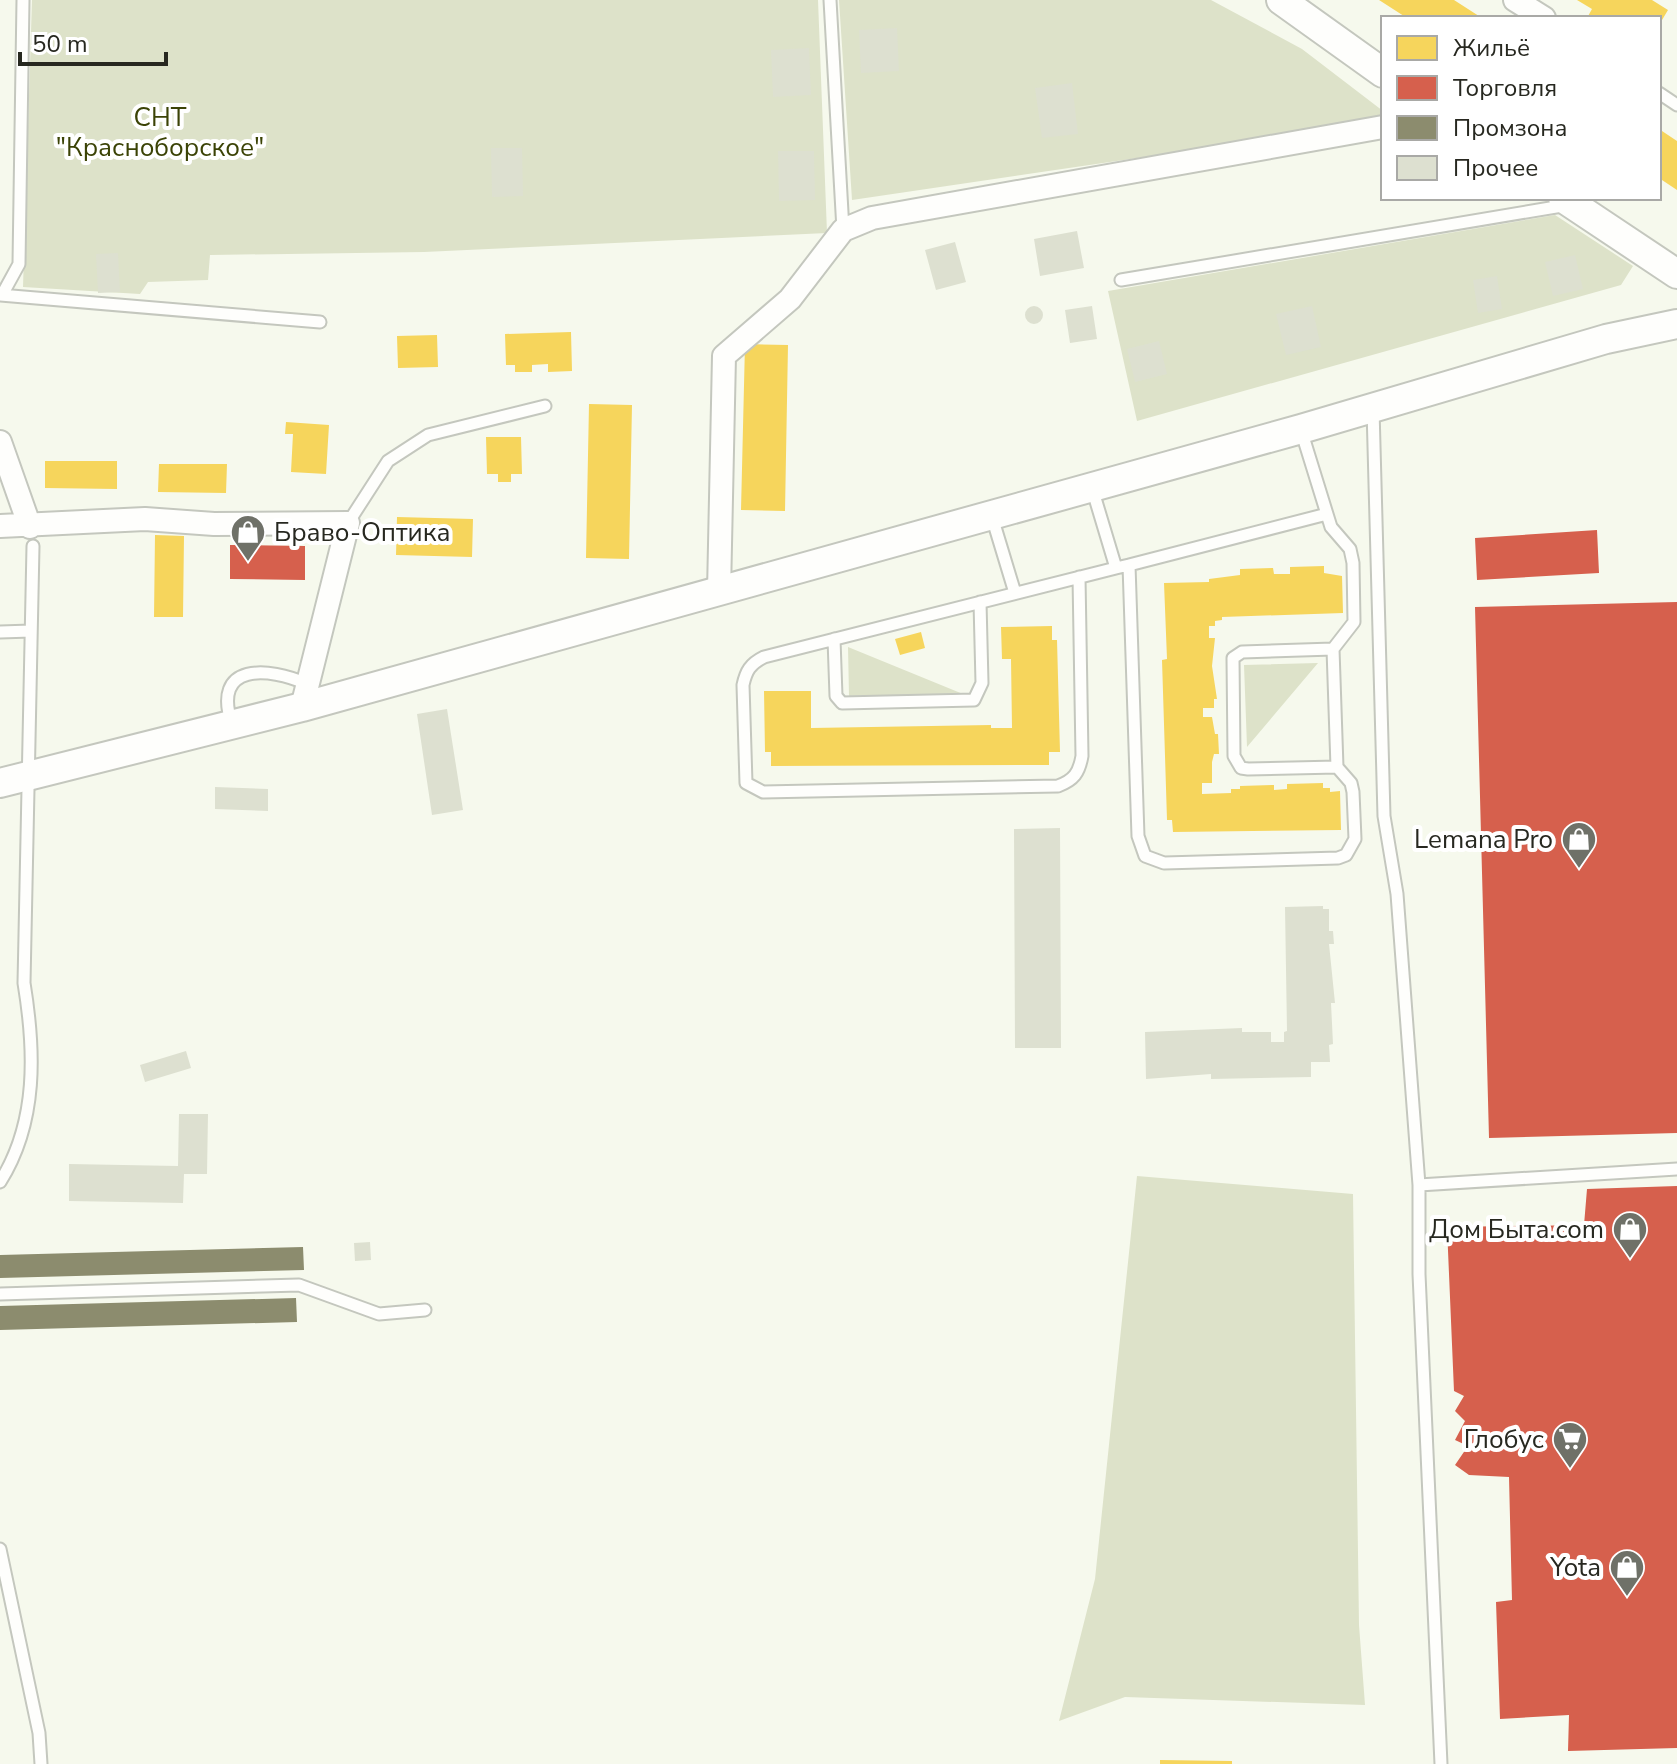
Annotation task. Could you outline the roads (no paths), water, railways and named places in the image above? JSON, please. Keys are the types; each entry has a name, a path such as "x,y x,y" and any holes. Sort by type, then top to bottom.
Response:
{"street":[{"path":"1281,0 1381,72"},
{"path":"1515,0 1541,16"},
{"path":"719,592 724,356 790,299 843,230 872,218 1381,127"},
{"path":"1568,201 1677,274"},
{"path":"14,780 232,724 305,695 719,592 1373,409 1606,339 1677,324"},
{"path":"0,442 31,537"},
{"path":"0,526 31,537 145,519 214,524 348,523 305,695"}],"lane":[{"path":"23,0 19,264 1,295 320,322"},
{"path":"830,0 843,230"},
{"path":"1121,280 1568,201"},
{"path":"348,523 388,461 428,435 545,406"},
{"path":"1373,409 1384,816 1397,894 1419,1185 1419,1274 1441,1764"},
{"path":"1092,488 1122,566 1138,836 1145,856 1164,863 1346,855 1355,839 1353,792 1351,783 1337,767 1333,649 1354,622 1353,563 1350,549 1331,527 1301,429"},
{"path":"1079,577 1082,756 1079,770 1070,782 1058,786 753,790 745,775 746,672 764,657 1327,514"},
{"path":"992,516 1015,593"},
{"path":"0,1182 13,1162 28,1111 33,1038 24,983 14,780 31,631 31,537"},
{"path":"834,639 835,688 842,703 974,700 982,683 980,602"},
{"path":"0,632 31,631"},
{"path":"1333,649 1237,654 1231,663 1233,741 1235,763 1241,768 1337,767"},
{"path":"232,724 229,699 234,684 243,675 260,670 286,674 305,695"},
{"path":"1419,1185 1677,1169"},
{"path":"0,1294 299,1285 379,1314 425,1310"},
{"path":"0,1549 39,1733 41,1764"}],"place":[{"name":"Браво-Оптика","path":"248,563"},
{"name":"Lemana Pro","path":"1579,870"},
{"name":"Дом Быта.com","path":"1630,1260"},
{"name":"Глобус","path":"1570,1470"},
{"name":"Yota","path":"1627,1598"}],"park label":[{"name":"СНТ \"Красноборское\"","path":"160,132"}]}
